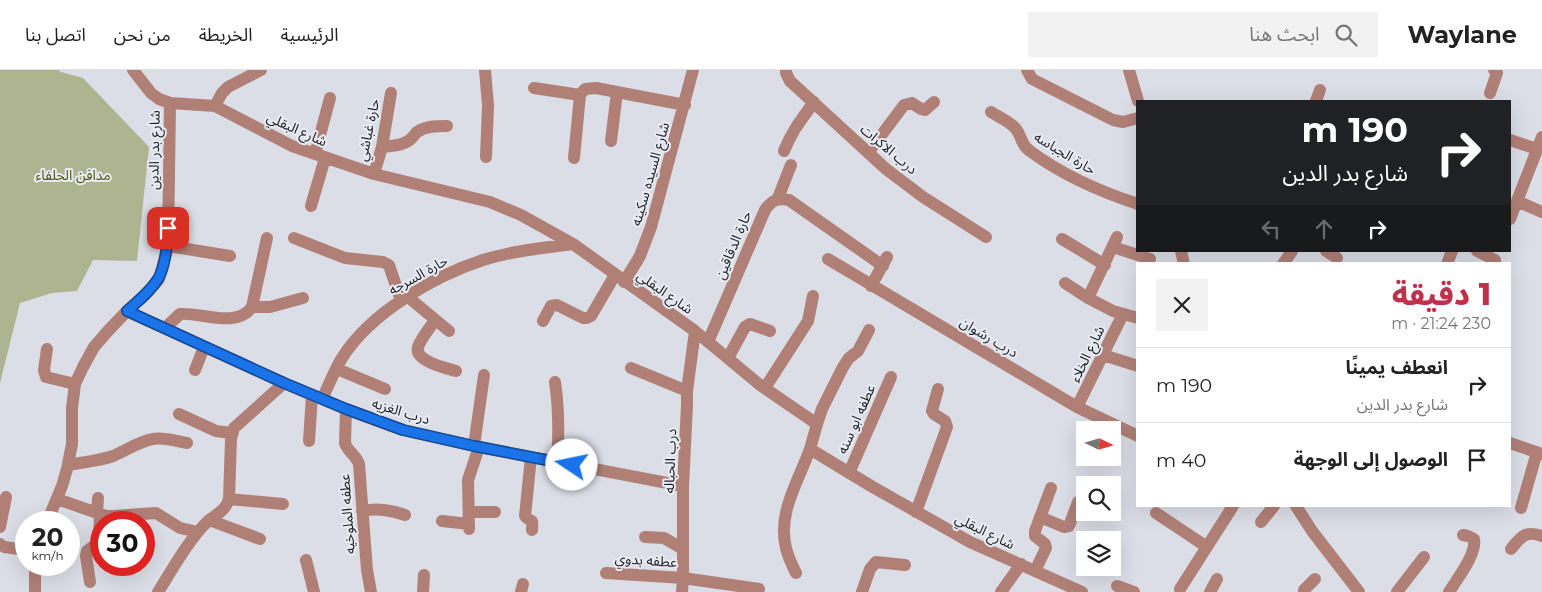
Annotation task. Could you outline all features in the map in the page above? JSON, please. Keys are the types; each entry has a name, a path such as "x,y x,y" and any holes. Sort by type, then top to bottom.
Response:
{"street":[{"path":"133,70 143,76 151,93 159,99 170,103"},
{"path":"215,106 222,93 228,87 261,70"},
{"path":"485,70 488,105 486,157"},
{"name":"شارع السيده سكينه","path":"543,321 551,306 558,305 583,318 591,316 620,278 640,256 685,106 693,70"},
{"name":"درب الاكرات","path":"786,70 790,81 886,169 924,197 986,237"},
{"path":"1027,70 1032,79 1113,120 1123,122 1136,119"},
{"path":"1129,70 1138,100"},
{"path":"1490,93 1496,73 1494,70"},
{"path":"574,158 580,95 585,89 592,87 685,106"},
{"path":"534,88 580,95"},
{"path":"611,141 617,92"},
{"name":"حارة غباشي","path":"374,174 382,147 391,93"},
{"path":"311,206 330,98"},
{"path":"784,152 798,122 814,102"},
{"path":"868,153 904,105 912,103 925,110 934,102"},
{"name":"شارع البقلي","path":"170,103 215,106 292,146 320,156 374,174 490,202 521,215 573,244 696,331 765,388 817,424"},
{"name":"شارع بدر الدين","path":"52,511 68,465 72,444 72,408 76,384 83,367 94,348 127,311 146,295 159,278 168,246 170,103"},
{"name":"حارة الجباسه","path":"991,112 1015,128 1020,135 1022,145 1030,152 1074,177 1118,198 1136,203"},
{"path":"382,147 397,145 409,140 426,127 447,126"},
{"path":"1511,140 1540,145 1511,216"},
{"name":"حارة الدقاقين","path":"708,342 765,210 770,202 778,198 791,165"},
{"path":"778,198 789,200 885,261 871,286"},
{"path":"1517,201 1542,212"},
{"path":"165,328 180,314 224,318 241,316 248,312 252,307 267,238"},
{"path":"294,238 345,258 383,262 389,265 405,299 449,332"},
{"path":"1062,239 1104,265"},
{"path":"1088,298 1115,242 1150,259"},
{"name":"حارة السرجه","path":"317,397 337,369 342,358 363,331 384,312 448,273 484,260 522,251 573,244"},
{"path":"168,246 230,256"},
{"path":"1328,252 1337,258"},
{"path":"1479,252 1495,258"},
{"name":"درب رشوان","path":"828,259 1077,407 1136,435"},
{"path":"1065,283 1113,311 1136,317"},
{"path":"765,388 808,321 813,296"},
{"path":"252,307 270,307 303,298"},
{"name":"درب الغزيه","path":"127,311 284,383 403,430 476,447 683,486"},
{"name":"شارع الخلاء","path":"1077,407 1124,314"},
{"path":"435,320 418,348 418,354 439,366 456,370"},
{"path":"728,358 745,327 750,324 770,332"},
{"path":"796,574 786,549 784,530 791,495 810,449 822,409 843,367 849,358 858,351 869,330"},
{"name":"درب الحباله","path":"682,592 683,486 687,391 696,331"},
{"path":"195,370 204,347"},
{"path":"47,349 44,370 46,376 76,384"},
{"path":"1103,355 1136,365"},
{"path":"630,368 687,391"},
{"path":"337,369 385,389"},
{"path":"469,522 468,480 476,447 484,375"},
{"name":"عطفه ابو سنه","path":"848,473 890,377"},
{"path":"555,382 559,436 557,462"},
{"path":"158,592 198,532 209,520 226,507 229,499 231,433 237,424 284,383"},
{"path":"916,512 947,427 945,421 932,411 938,389"},
{"path":"309,441 317,397"},
{"name":"عطفه الملوخيه","path":"346,409 345,443 346,447 357,458 359,464 367,570 371,592"},
{"path":"179,414 216,431 231,433"},
{"path":"68,465 113,456 152,439 166,439 187,443"},
{"path":"1511,444 1539,453 1521,508"},
{"name":"شارع البقلي","path":"810,449 848,473 970,542 1082,592"},
{"path":"531,457 525,516 533,522 532,530"},
{"path":"1035,571 1046,548 1045,544 1035,536 1035,530 1051,488"},
{"path":"0,527 6,497"},
{"path":"98,498 98,511"},
{"path":"57,499 92,511"},
{"path":"229,499 283,504"},
{"path":"1040,517 1064,527 1069,526 1076,507"},
{"path":"1180,589 1232,507"},
{"path":"1261,522 1273,507"},
{"path":"1297,507 1312,531 1359,592"},
{"path":"362,511 391,510 405,515"},
{"path":"442,521 469,522 495,512"},
{"path":"155,513 180,528 198,532"},
{"path":"1156,513 1207,547"},
{"path":"209,520 260,539"},
{"path":"1510,549 1522,536 1531,534 1542,536"},
{"path":"1449,592 1475,546 1474,540 1463,535"},
{"path":"645,537 664,538 683,549"},
{"path":"0,544 4,547 15,548"},
{"path":"90,549 87,551 86,556 90,582"},
{"path":"1397,592 1424,558"},
{"path":"306,560 314,592"},
{"path":"862,592 870,569 876,562 905,565"},
{"path":"1001,592 1021,564"},
{"name":"عطفه بدوي","path":"606,573 683,578 759,589"},
{"path":"424,575 424,592"},
{"path":"34,576 35,592"},
{"path":"1210,592 1217,579"},
{"path":"1304,592 1315,579"},
{"path":"1117,586 1134,592"}],"green space":[{"name":"مدافن الحلفاء","path":"0,70 59,70 83,78 149,147 137,261 93,260 77,291 52,293 20,303 0,383"}],"route":[{"path":"168,228 168,246 159,278 146,295 127,311 284,383 403,430 572,465"}]}
